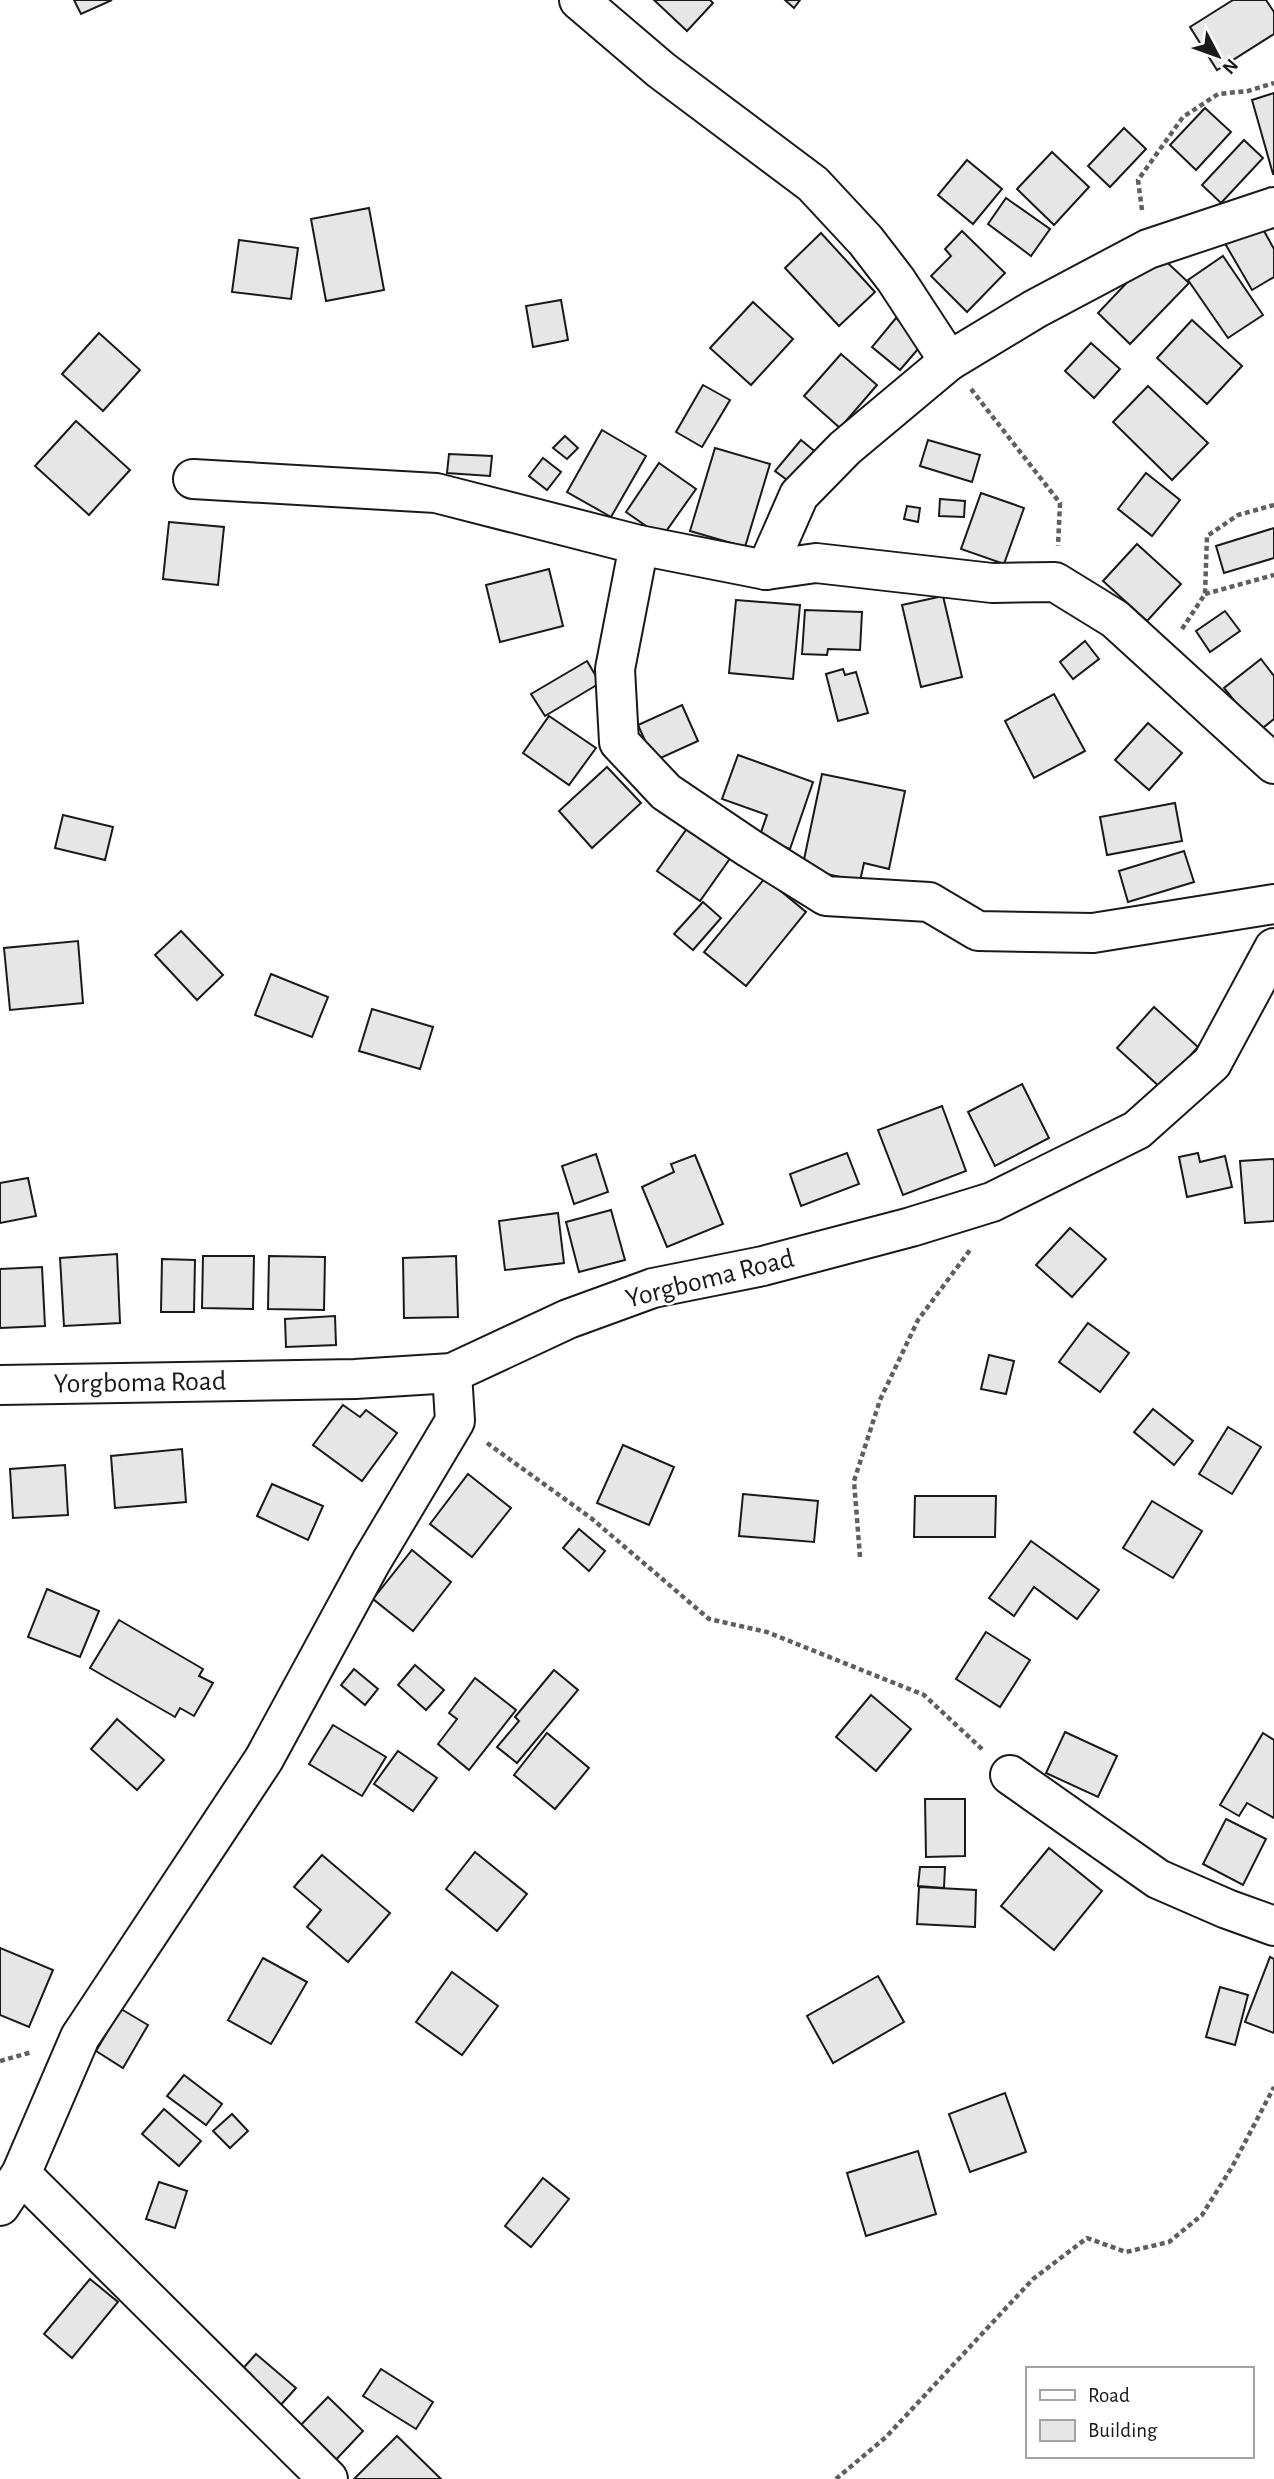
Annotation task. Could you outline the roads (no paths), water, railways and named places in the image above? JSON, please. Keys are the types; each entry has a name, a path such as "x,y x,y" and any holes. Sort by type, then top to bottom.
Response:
{"street":[{"path":"579,0 662,70 814,184 896,280 949,361"},
{"path":"766,570 799,495 845,448 949,361 1035,309 1148,249 1274,207"},
{"path":"193,479 436,492 639,545 766,570 816,563 992,583 1055,582 1115,619 1274,764"},
{"path":"639,545 615,669 619,742 666,792 749,848 827,895 929,902 978,931 1093,933 1274,904"},
{"name":"Yorgboma Road","path":"0,1385 355,1379 452,1373 568,1319 653,1288 763,1266 911,1227 992,1202 1137,1130 1212,1063 1274,948"},
{"path":"0,2206 21,2174 80,2037 264,1759 371,1562 455,1421 452,1373"},
{"path":"1010,1775 1158,1879 1274,1926"},
{"path":"21,2174 328,2479"}]}
